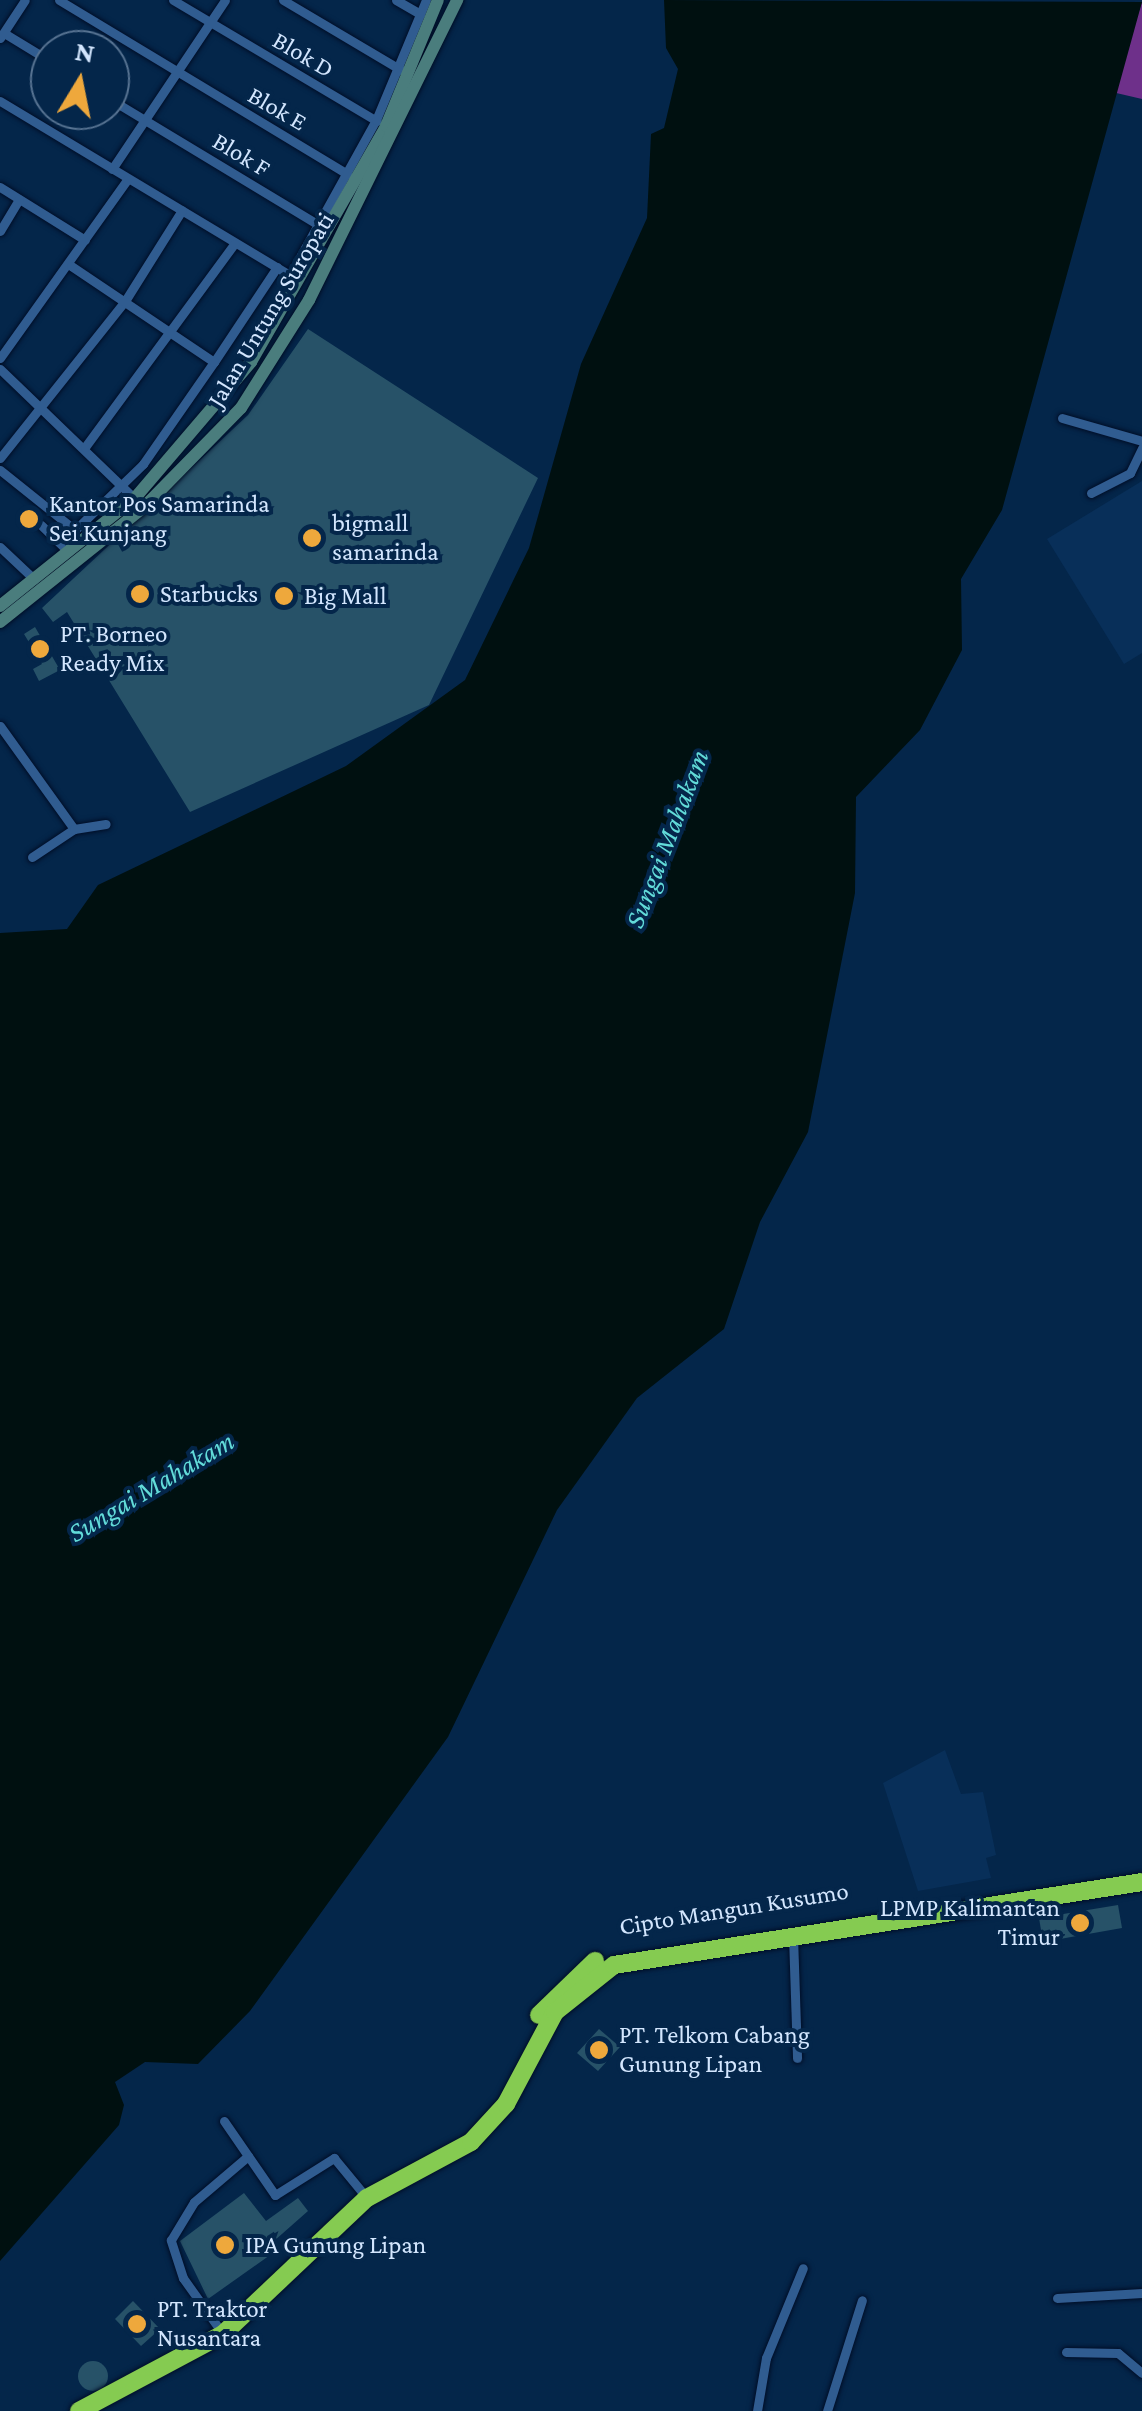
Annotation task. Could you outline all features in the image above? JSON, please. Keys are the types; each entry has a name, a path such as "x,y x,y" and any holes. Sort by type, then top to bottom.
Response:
{"highway":[{"name":"Cipto Mangun Kusumo","path":"79,2411 102,2406 223,2334 367,2198 432,2161 498,2116 555,2012 594,1975 640,1958 1142,1870"},
{"name":"Cipto Mangun Kusumo","path":"432,2161 490,2109 545,2006 590,1964 666,1940 1142,1882"}],"main road":[{"name":"Jalan Untung Suropati","path":"0,606 68,551 139,503 203,428 296,279 381,123 438,0"},
{"name":"Jalan Untung Suropati","path":"0,622 139,503 253,392 376,173 457,0"}],"street":[{"path":"25,0 2,35 30,51"},
{"name":"Blok E","path":"59,0 352,177"},
{"name":"Blok D","path":"173,0 381,123"},
{"path":"112,169 226,0"},
{"path":"283,0 403,71 426,0"},
{"path":"396,0 420,14"},
{"path":"0,101 296,279 319,225 352,177"},
{"name":"Blok F","path":"130,112 319,225"},
{"path":"0,358 71,266 127,180"},
{"path":"0,186 85,240"},
{"path":"0,231 20,199"},
{"path":"0,458 125,302 182,210"},
{"path":"85,446 234,244"},
{"path":"71,266 214,362"},
{"path":"0,470 70,532 122,486 214,362 277,267"},
{"path":"0,369 45,405 139,503"},
{"path":"1062,418 1142,444 1130,473 1091,492"},
{"path":"42,525 68,551"},
{"path":"0,547 34,579"},
{"path":"0,726 74,828"},
{"path":"32,857 74,828 106,824"},
{"path":"793,1934 798,2058"},
{"path":"224,2121 275,2195 334,2158 367,2198"},
{"path":"223,2334 183,2278 171,2240 194,2202 248,2156"},
{"path":"757,2411 766,2358 803,2268"},
{"path":"1057,2298 1142,2293"},
{"path":"828,2411 862,2300"},
{"path":"1066,2352 1118,2352 1141,2368"}],"shaded area":[{"path":"1142,2 1142,99 1112,92"},
{"path":"1142,481 1142,653 1124,664 1047,539"},
{"path":"945,1750 961,1794 983,1792 996,1855 986,1858 991,1878 918,1891 883,1783"}],"water":[{"name":"Sungai Mahakam","path":"664,0 1142,2 1002,510 961,579 962,650 920,730 856,797 855,893 808,1132 760,1222 724,1329 637,1398 557,1510 448,1737 250,2011 198,2064 145,2062 115,2082 124,2105 119,2125 0,2261 0,933 67,929 98,885 346,766 465,680 529,548 581,364 647,218 651,134 664,128 678,69 666,48"}],"building":[{"name":"Big Mall","path":"308,329 538,478 429,705 190,812 67,612 53,622 42,608 248,415"},
{"name":"PT. Borneo Ready Mix","path":"35,627 60,670 39,681 33,669 42,664 24,634"},
{"name":"LPMP Kalimantan Timur","path":"1118,1905 1122,1928 1043,1942 1039,1918"},
{"name":"PT. Telkom Cabang Gunung Lipan","path":"599,2029 620,2047 598,2071 577,2053"},
{"name":"IPA Gunung Lipan","path":"244,2193 266,2221 298,2198 308,2211 274,2241 280,2248 208,2299 180,2241"},
{"name":"PT. Traktor Nusantara","path":"133,2301 160,2329 141,2346 115,2319"},
{"path":"93,2361 104,2365 108,2376 104,2387 93,2391 82,2387 78,2376 82,2365"}],"place":[{"name":"Kantor Pos Samarinda Sei Kunjang","path":"29,519"},
{"name":"bigmall samarinda","path":"312,538"},
{"name":"Starbucks","path":"140,594"},
{"name":"Big Mall","path":"284,596"},
{"name":"PT. Borneo Ready Mix","path":"40,649"},
{"name":"LPMP Kalimantan Timur","path":"1080,1923"},
{"name":"PT. Telkom Cabang Gunung Lipan","path":"599,2050"},
{"name":"IPA Gunung Lipan","path":"225,2245"},
{"name":"PT. Traktor Nusantara","path":"137,2324"}]}
